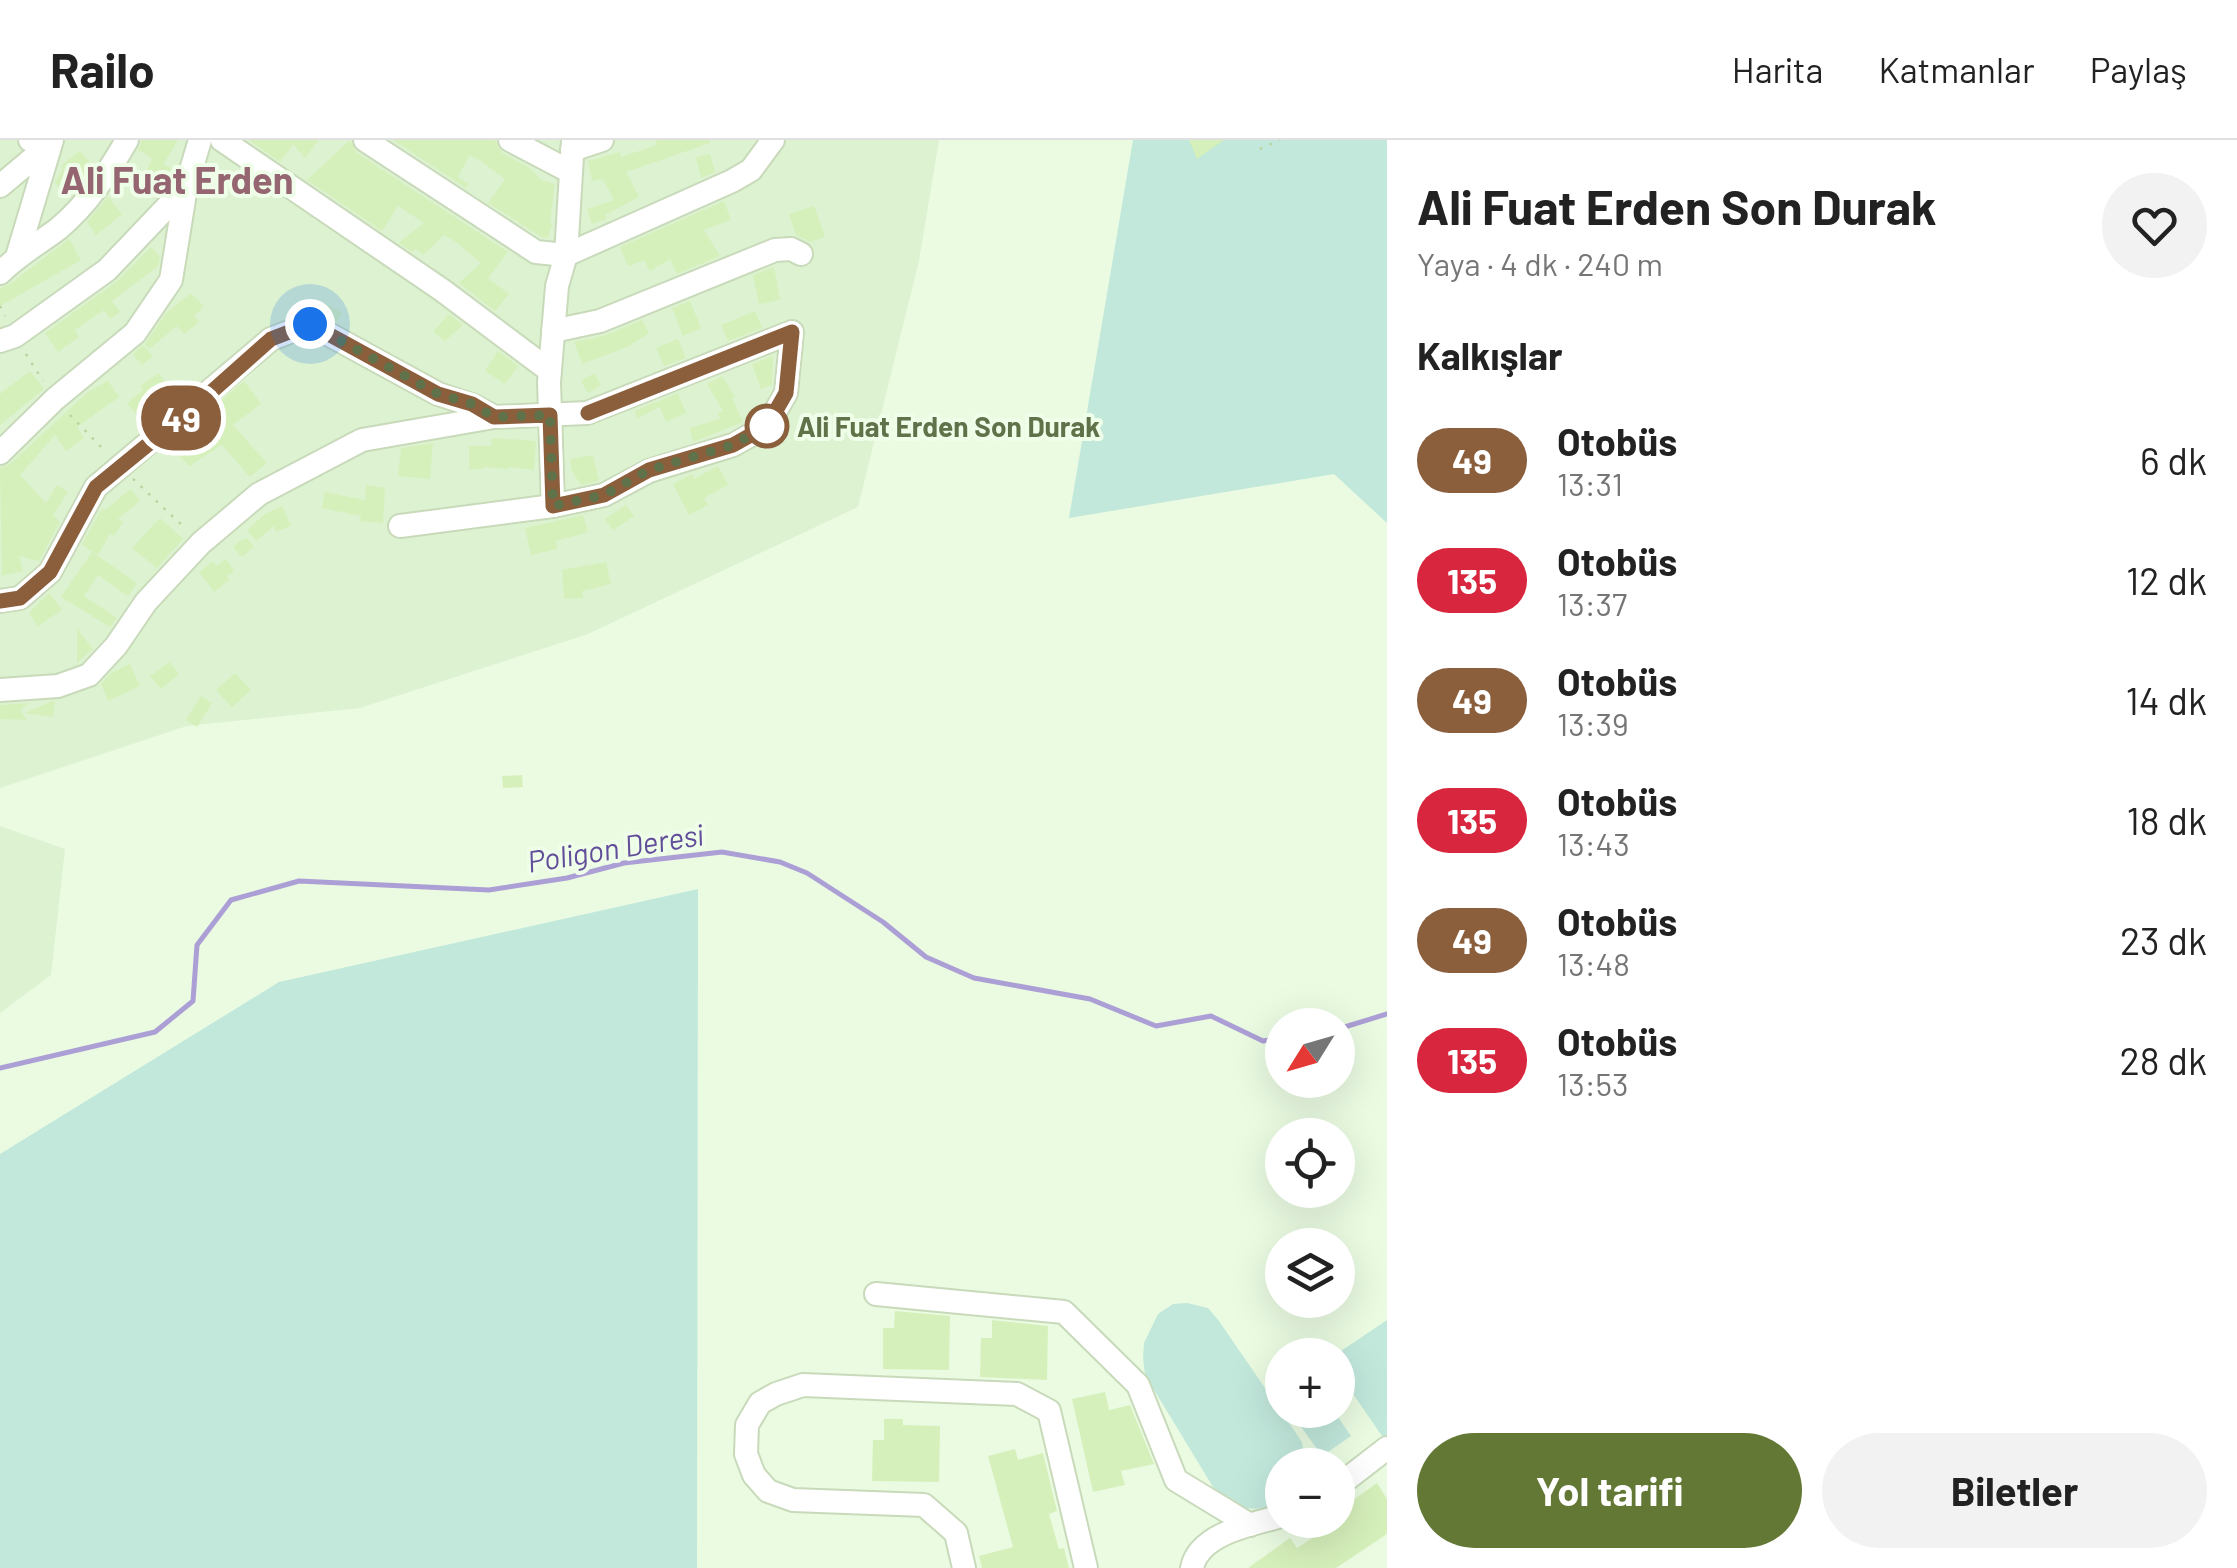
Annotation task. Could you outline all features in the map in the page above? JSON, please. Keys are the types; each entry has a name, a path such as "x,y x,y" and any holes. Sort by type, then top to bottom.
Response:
{"street":[{"path":"8,265 59,228 102,182 127,140"},
{"path":"0,453 54,399 134,333 171,280 186,187 200,140"},
{"path":"222,140 442,290 550,370"},
{"path":"365,140 536,252 566,256 732,181 751,170 773,140"},
{"path":"510,140 571,153 602,140"},
{"path":"8,265 44,141"},
{"path":"0,186 44,141"},
{"path":"553,506 550,370 557,286 566,256 571,153"},
{"path":"7,339 108,270 186,187"},
{"path":"554,331 600,322 774,250 791,249 802,254"},
{"path":"0,601 20,598 50,572 96,487 271,339 310,324 438,394 472,404 494,417"},
{"path":"0,690 58,686 89,675 116,646 146,602 201,543 259,494 362,440 494,417 588,413 792,332 786,393 767,426 733,445 649,470 604,495 553,506 400,526"},
{"path":"876,1294 1064,1312 1138,1384 1176,1480 1250,1525"},
{"path":"964,1568 956,1533 924,1505 792,1500 768,1492 754,1475 746,1454 746,1425 760,1403 803,1385 1016,1394 1036,1402 1049,1411 1086,1568"},
{"path":"1355,1473 1387,1448"},
{"path":"1192,1568 1204,1545 1265,1521"}],"path":[{"path":"1260,149 1280,140"},
{"path":"0,306 7,339 54,399 201,543"}],"shaded area":[{"path":"0,140 939,140 919,261 858,507 588,634 360,708 187,726 0,788"},
{"path":"1133,140 1387,140 1387,523 1334,474 1069,518"},
{"path":"0,826 65,849 51,975 0,1013"},
{"path":"698,889 697,1568 0,1568 0,1154 279,982"},
{"path":"1173,1304 1208,1308 1265,1388 1265,1428 1292,1428 1302,1442 1303,1448 1265,1448 1265,1508 1247,1508 1216,1492 1145,1375 1144,1343 1158,1314"},
{"path":"1387,1320 1384,1439 1355,1397 1355,1342"},
{"path":"1302,1428 1345,1428 1351,1436 1334,1448 1316,1448"}],"building":[{"path":"142,140 178,140 163,165 171,168 163,186 144,177 152,158 138,150"},
{"path":"249,140 319,140 305,158 293,144 280,162"},
{"path":"350,140 357,153 508,252 488,278 509,294 495,311 459,283 481,263 456,242 444,235 423,255 416,249 413,252 399,243 424,223 398,206 382,231 307,180"},
{"path":"393,140 495,140 502,153 530,168 541,180 555,184 548,238 488,203 505,179 481,161 470,155 458,177 469,184 466,188"},
{"path":"656,140 710,143 626,172 639,197 605,215 607,219 592,224 587,209 614,200 603,179 592,181 588,161 620,152 621,157 657,145"},
{"path":"1189,140 1224,140 1197,159"},
{"path":"80,151 93,167 77,188 74,184 63,192 55,182 61,166"},
{"path":"710,154 715,172 701,178 696,157"},
{"path":"108,197 122,214 96,235 87,222"},
{"path":"724,201 731,220 704,230 720,256 677,274 670,259 650,271 644,260 628,266 620,247"},
{"path":"814,206 825,237 810,242 796,235 789,214"},
{"path":"69,239 81,260 0,306 0,288"},
{"path":"151,247 160,257 158,266 112,301 120,312 110,319 104,310 75,330 79,337 58,352 45,333 116,282"},
{"path":"774,267 780,300 759,304 753,275"},
{"path":"191,293 204,306 194,316 199,322 184,334 177,326 149,349 145,344 167,312"},
{"path":"690,301 701,328 683,336 672,308"},
{"path":"325,303 342,313 337,322 319,312"},
{"path":"755,311 762,328 728,341 721,325"},
{"path":"449,314 463,325 445,341 433,332"},
{"path":"642,320 649,333 627,347 582,364 574,342 606,335"},
{"path":"678,339 686,358 664,366 656,348"},
{"path":"143,345 153,356 142,365 133,354"},
{"path":"498,351 518,366 505,384 485,371"},
{"path":"773,356 772,385 761,389 752,364"},
{"path":"30,371 44,389 0,425 0,394"},
{"path":"159,373 170,389 178,382 187,390 144,424 127,403 143,390 140,386"},
{"path":"594,373 601,385 588,393 581,381"},
{"path":"722,376 735,397 732,398 743,422 693,442 690,428 720,419 718,413 723,411 707,384"},
{"path":"108,381 119,397 77,427 84,438 66,451 55,435 20,475 46,503 57,485 68,492 53,515 60,522 39,561 19,556 23,571 2,576 0,468 10,464 88,392"},
{"path":"244,381 261,404 233,425 267,463 250,477 222,445 189,466 169,445"},
{"path":"678,393 686,413 666,422 660,407 638,418 634,411"},
{"path":"492,438 536,441 534,470 469,469 469,446 491,446"},
{"path":"433,443 430,479 398,476 401,448"},
{"path":"593,455 599,481 581,485 570,459"},
{"path":"718,466 728,485 704,498 708,505 689,515 673,484 692,474 694,479"},
{"path":"366,485 385,488 383,523 360,521 361,516 322,508 325,492 365,500"},
{"path":"131,489 140,501 118,519 123,522 114,536 110,534 98,555 82,545 102,508 105,510"},
{"path":"626,505 634,516 613,530 605,519"},
{"path":"282,506 291,526 276,532 274,526 256,541 247,530 265,514"},
{"path":"583,515 588,532 556,541 557,549 531,555 525,528"},
{"path":"160,518 183,539 157,568 132,548"},
{"path":"243,539 254,547 242,557 233,547"},
{"path":"92,552 137,583 128,596 98,575 84,596 117,618 110,627 61,597"},
{"path":"226,559 234,571 214,592 199,572 213,561 216,566"},
{"path":"606,562 611,584 582,591 583,598 564,599 562,570"},
{"path":"49,593 62,610 38,626 29,613"},
{"path":"77,629 93,649 77,663"},
{"path":"169,662 179,674 161,689 150,676"},
{"path":"130,664 140,686 108,701 101,684 111,673"},
{"path":"235,673 251,690 232,707 216,690"},
{"path":"201,696 212,703 197,727 186,720"},
{"path":"55,701 53,717 25,713 50,702"},
{"path":"30,703 20,710 27,720 0,719 0,705"},
{"path":"522,775 523,787 503,788 502,776"},
{"path":"895,1311 950,1316 949,1370 883,1369 883,1328 894,1328"},
{"path":"992,1320 1048,1326 1047,1380 980,1377 981,1338 992,1338"},
{"path":"1105,1392 1109,1410 1130,1405 1154,1464 1121,1471 1125,1485 1093,1492 1072,1399"},
{"path":"884,1419 903,1419 903,1425 940,1426 939,1482 872,1481 873,1440 884,1440"},
{"path":"1015,1449 1018,1460 1043,1453 1057,1511 1049,1514 1069,1568 982,1568 979,1556 1013,1547 988,1456"},
{"path":"1377,1483 1387,1499 1387,1534 1336,1568 1248,1568 1290,1538 1297,1548 1313,1538 1355,1538 1355,1499"}],"waterway":[{"name":"Poligon Deresi","path":"0,1068 155,1032 193,1001 197,945 231,900 299,881 489,890 567,878 624,863 722,852 780,862 807,873 883,922 926,957 974,978 1090,999 1156,1026 1211,1016 1265,1041"},
{"name":"Poligon Deresi","path":"1355,1024 1387,1014"}],"bus line":[{"name":"49","path":"0,601 20,598 50,572 96,487 271,339 310,324 438,394 472,404 494,417 550,415 553,506 604,495 649,470 733,445 767,426 786,393 792,332 588,413"}],"place":[{"name":"Ali Fuat Erden Son Durak","path":"767,426"}],"district":[{"name":"Ali Fuat Erden","path":"177,179"}],"route":[{"path":"310,324 438,394 472,404 494,417 550,415 553,506 604,495 649,470 733,445 767,426"}]}
